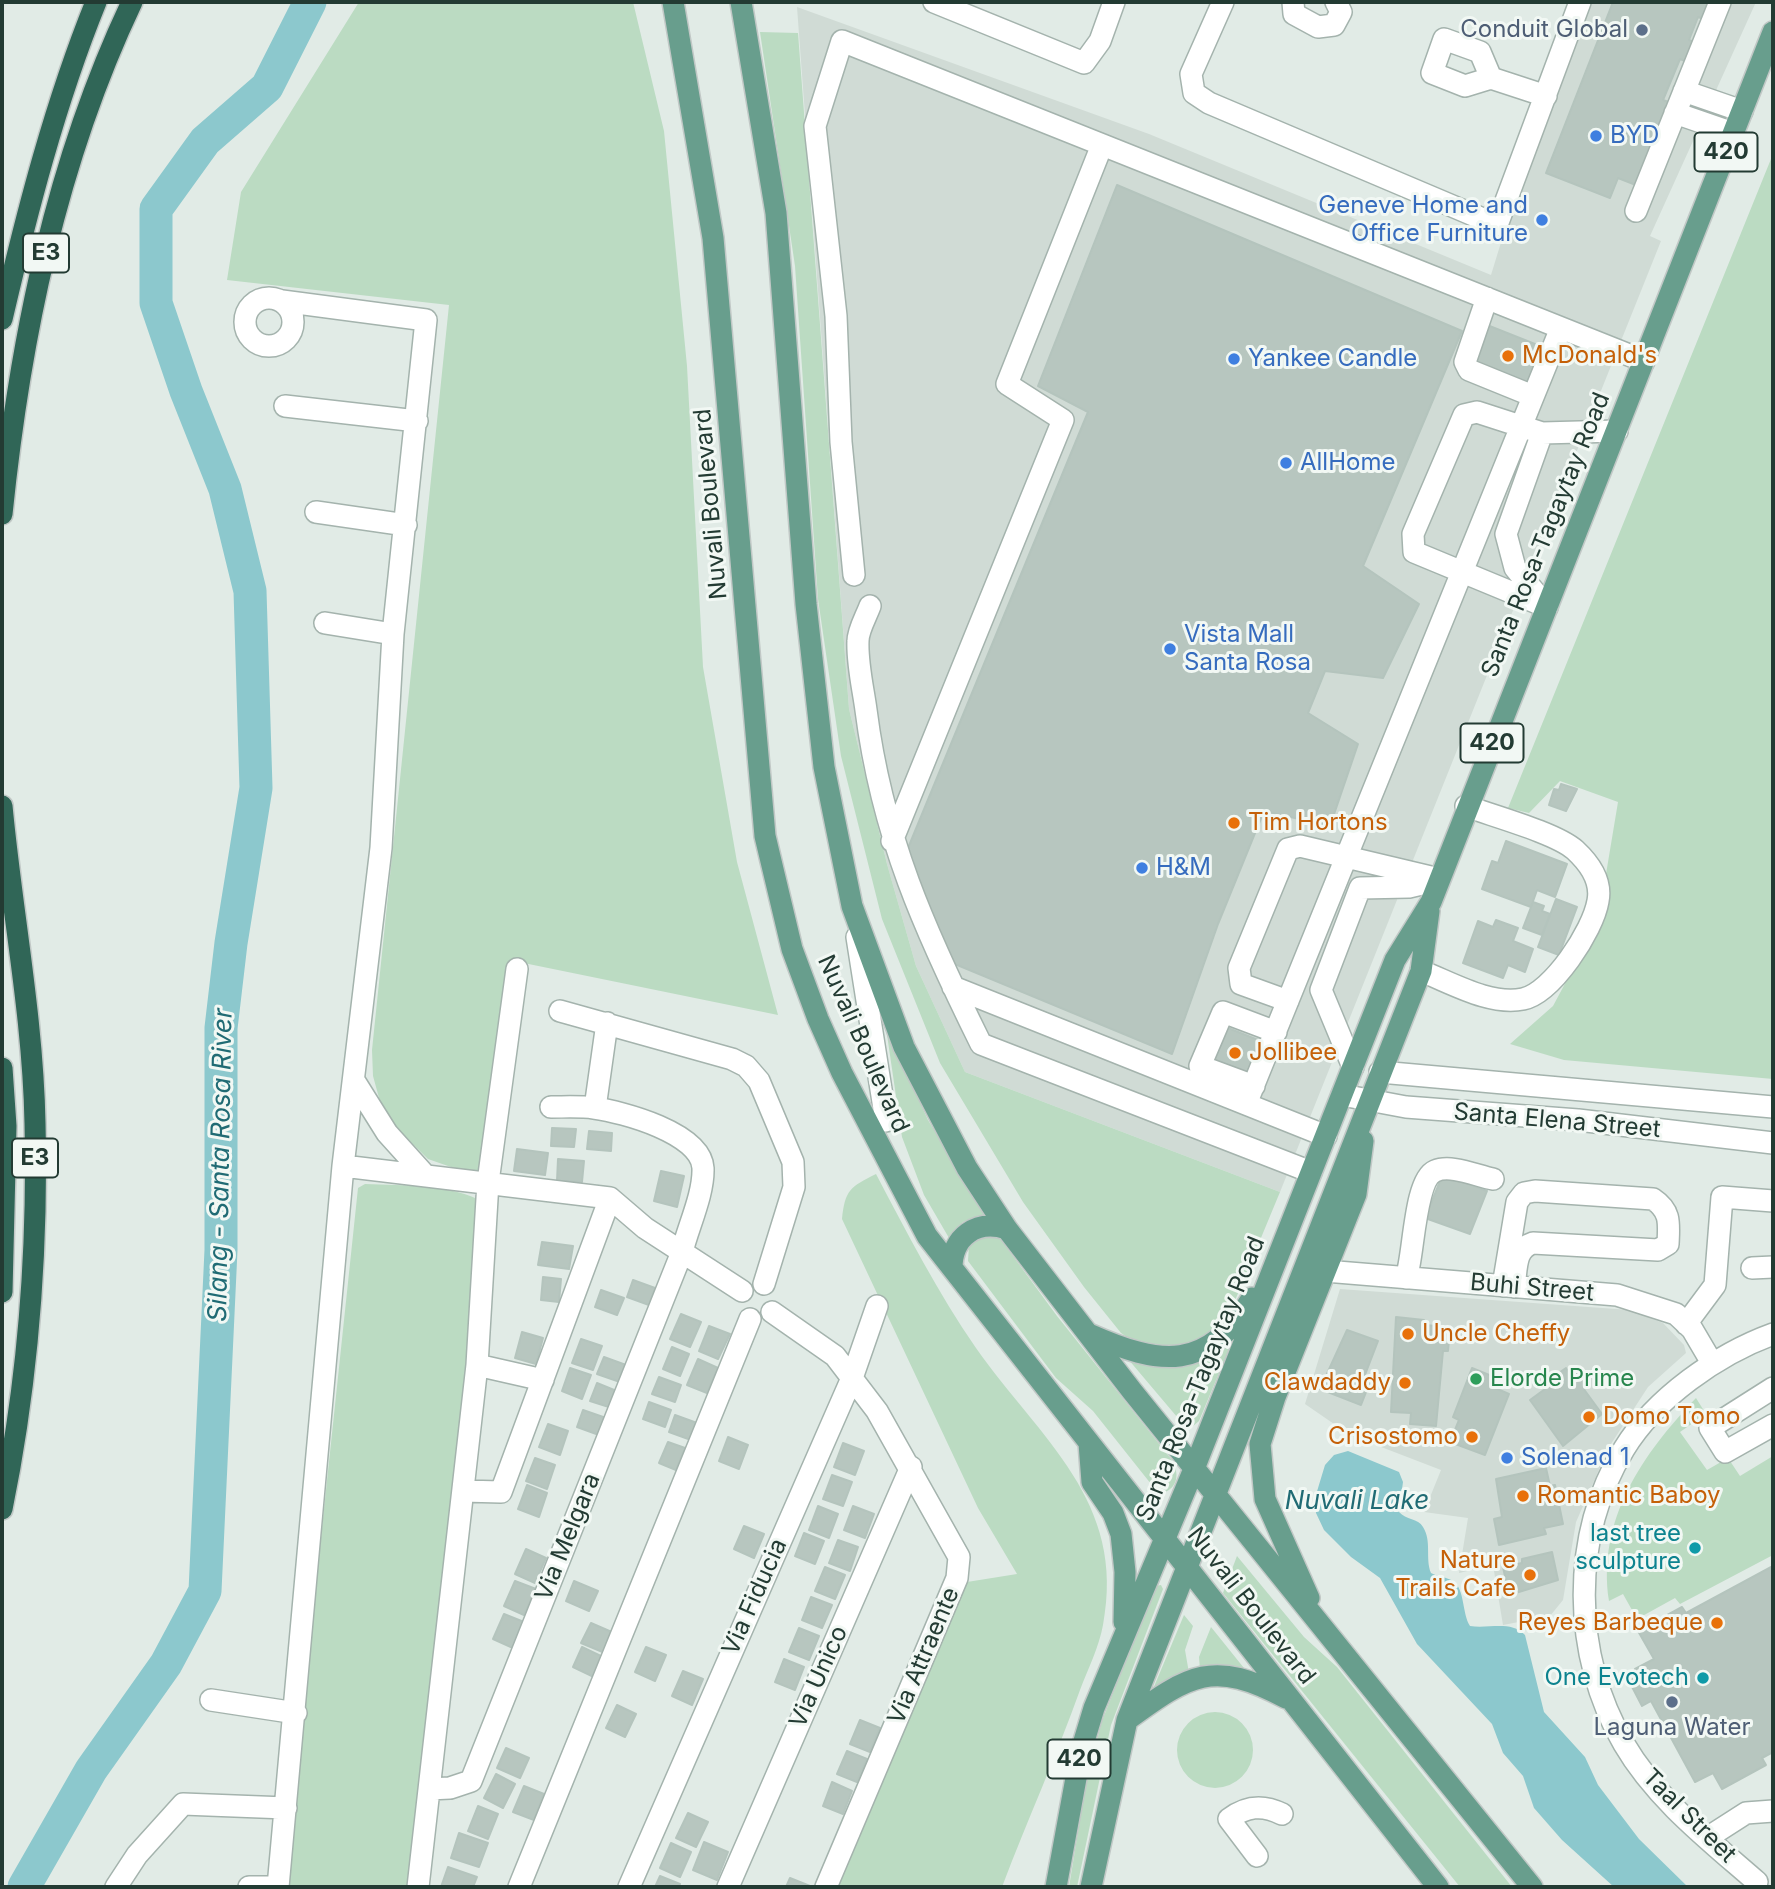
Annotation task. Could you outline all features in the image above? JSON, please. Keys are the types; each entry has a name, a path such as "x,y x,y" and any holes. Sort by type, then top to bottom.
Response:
{"highway":[{"name":"E3","path":"2,318 20,244 67,82 96,2"},
{"name":"E3","path":"2,514 25,343 44,260 78,140 132,2"},
{"name":"E3","path":"2,806 25,995 35,1122 33,1290 22,1392 2,1509"},
{"name":"E3","path":"2,1068 6,1126 2,1292"}],"main road":[{"name":"Nuvali Boulevard","path":"673,2 714,251 760,793 771,869 800,973 842,1073 927,1236 1438,1887"},
{"name":"Nuvali Boulevard","path":"741,2 777,227 806,604 824,767 852,906 904,1047 929,1099 1007,1229 1194,1469 1532,1887"},
{"name":"Santa Rosa-Tagaytay Road","path":"1091,1887 1127,1720 1420,971 1431,902 1466,806 1773,32"},
{"name":"Santa Rosa-Tagaytay Road","path":"1056,1887 1087,1729 1281,1252 1395,960 1431,902"},
{"path":"1322,1627 1271,1516 1259,1462 1264,1424 1356,1194 1369,1102"},
{"path":"952,1268 953,1252 967,1232 991,1225 1007,1229"},
{"path":"1087,1334 1161,1359 1195,1354 1230,1330 1281,1252"},
{"path":"1263,1372 1303,1325"},
{"path":"1089,1443 1092,1482 1114,1513 1121,1534 1126,1585 1123,1637"},
{"path":"1127,1720 1174,1687 1193,1678 1210,1675 1254,1683 1292,1702"}],"street":[{"path":"934,2 1084,63 1100,41 1114,2"},
{"path":"1223,2 1191,74 1195,93 1209,103 1497,225 1580,2"},
{"path":"1293,2 1294,14 1318,27 1334,25 1341,12 1336,2"},
{"path":"1636,211 1720,2"},
{"path":"854,575 841,442 836,316 815,126 842,41 1644,361"},
{"path":"1491,78 1546,96"},
{"path":"1684,91 1742,111"},
{"path":"1675,113 1733,133"},
{"path":"892,841 1063,420 1007,384 1102,145"},
{"path":"1487,298 1465,362 1469,370 1533,396"},
{"path":"278,1887 296,1713 343,1166 381,848 394,634 426,320 282,301"},
{"path":"1250,1095 1561,328"},
{"path":"285,407 417,421"},
{"path":"1547,607 1414,552 1413,534 1464,415 1477,412 1542,433 1617,430"},
{"path":"1542,433 1506,534 1516,568 1547,607"},
{"path":"316,512 406,525"},
{"path":"870,606 857,640 873,761 892,841 953,987 981,1044 1311,1172"},
{"path":"325,623 394,634"},
{"path":"1420,971 1501,999 1519,1000 1536,996 1558,974 1593,916 1599,899 1594,872 1573,849 1466,806"},
{"path":"1288,1001 1241,984 1239,968 1288,849 1300,846 1439,879"},
{"path":"1353,1067 1321,990 1360,888 1409,887 1439,879"},
{"name":"Nuvali Boulevard","path":"852,906 886,1121"},
{"path":"418,1887 477,1365 488,1182 517,969"},
{"path":"953,987 1250,1095"},
{"path":"560,1011 732,1059 747,1066 759,1081 793,1162 794,1187 764,1284"},
{"path":"1276,1032 1223,1012 1200,1066 1326,1136"},
{"path":"595,1108 607,1023"},
{"name":"Santa Elena Street","path":"1380,1072 1773,1107"},
{"path":"355,1082 387,1133 424,1174"},
{"name":"Santa Elena Street","path":"1342,1095 1406,1107 1578,1120 1773,1143"},
{"path":"551,1107 595,1108 670,1130 690,1143 703,1166 681,1252"},
{"path":"343,1166 610,1198 645,1228 742,1291"},
{"path":"1406,1279 1411,1265 1418,1206 1428,1176 1435,1170 1448,1169 1493,1179"},
{"path":"1535,1191 1653,1199 1664,1206 1669,1218 1668,1244 1658,1250 1533,1243 1524,1246 1519,1252 1509,1286 1517,1202 1524,1193 1535,1191"},
{"path":"1686,1324 1715,1284 1722,1196 1773,1201"},
{"path":"463,1491 501,1492 610,1198"},
{"name":"Via Melgara","path":"429,1789 450,1788 471,1781 681,1252"},
{"name":"Buhi Street","path":"1325,1271 1617,1295 1676,1314 1686,1324 1712,1363"},
{"path":"752,1284 764,1284 774,1293 772,1312 766,1318 750,1319 740,1307 742,1291 752,1284"},
{"name":"Via Fiducia","path":"629,1887 852,1378 877,1306"},
{"name":"Via Attraente","path":"772,1312 835,1356 852,1378 877,1411 911,1467 959,1557 957,1578 826,1887"},
{"path":"519,1887 750,1319"},
{"name":"Taal Street","path":"1759,1881 1707,1838 1640,1767 1609,1713 1590,1657 1584,1584 1591,1537 1603,1492 1625,1446 1673,1392 1712,1363 1744,1345 1773,1334"},
{"path":"477,1365 543,1380"},
{"path":"1773,1388 1710,1428 1725,1452 1773,1425"},
{"name":"Via Unico","path":"728,1887 911,1467"},
{"path":"211,1700 296,1713"},
{"path":"116,1887 137,1855 183,1804 286,1808"},
{"path":"1257,1856 1228,1819 1242,1808 1257,1807 1283,1814"},
{"path":"1707,1838 1746,1813 1773,1811"},
{"path":"249,1887 271,1887"}],"shaded area":[{"name":"Vista Mall Santa Rosa","path":"1589,2 1756,2 1650,236 1661,241 1280,1192 965,1072 916,966 887,864 849,709 797,7 1149,134 1491,275 1518,187"},
{"name":"Solenad 1","path":"1340,1289 1630,1310 1663,1323 1684,1345 1686,1353 1648,1387 1609,1447 1576,1522 1563,1600 1550,1616 1503,1625 1493,1565 1459,1573 1468,1518 1424,1512 1441,1470 1350,1435 1305,1404"}],"green space":[{"path":"359,2 633,2 664,131 687,366 703,667 737,862 778,1015 509,960 489,1155 483,1170 471,1174 428,1159 384,1116 373,1076 372,1050 449,305 227,280 241,192"},
{"path":"760,32 798,33 849,709 887,864 916,966 965,1072 1280,1192 1229,1315 1222,1325 1184,1350 1131,1340 1121,1333 1023,1202 940,1063 882,919 841,756 818,599 795,266"},
{"path":"1773,154 1773,1079 1564,1060 1510,1044 1553,1006 1598,922 1618,802 1560,781 1529,813 1508,808"},
{"path":"886,1028 928,1120 986,1216 963,1222 949,1238 924,1195 902,1137"},
{"path":"876,1174 923,1262 962,1327 1073,1474 1090,1507 1102,1542 1107,1581 1099,1641 1002,1887 838,1887 967,1582 1017,1574 978,1508 842,1219 850,1190"},
{"path":"365,1184 442,1189 485,1203 409,1887 284,1887 358,1188"},
{"path":"981,1237 999,1237 1057,1316 1172,1460 1176,1479 1172,1487 1163,1493 1155,1489 1093,1411 1056,1378 968,1261 969,1245"},
{"path":"1232,1342 1199,1421 1192,1427 1183,1424 1128,1359 1157,1365 1182,1365 1207,1357"},
{"path":"1696,1398 1706,1414 1680,1432 1707,1470 1728,1458 1740,1476 1773,1456 1773,1555 1680,1604 1675,1598 1637,1619 1623,1594 1609,1601 1607,1571 1617,1516 1628,1490 1658,1442"},
{"path":"1237,1556 1304,1637 1337,1667 1512,1887 1460,1887 1223,1593"},
{"path":"1161,1585 1163,1589 1111,1725 1077,1887 1069,1887 1086,1783 1102,1721 1155,1586"},
{"path":"1184,1615 1193,1626 1185,1650 1189,1673 1153,1689"},
{"path":"1211,1627 1252,1678 1200,1670 1199,1657"},
{"path":"1223,1712 1236,1718 1247,1729 1253,1742 1251,1765 1236,1782 1223,1788 1207,1788 1194,1782 1179,1765 1177,1742 1183,1729 1200,1714"}],"water":[{"name":"Nuvali Lake","path":"1348,1451 1399,1472 1403,1482 1399,1512 1418,1522 1426,1532 1431,1573 1457,1585 1470,1626 1506,1626 1525,1635 1544,1712 1585,1757 1598,1785 1639,1839 1688,1887 1614,1887 1562,1840 1534,1808 1523,1776 1503,1753 1492,1724 1417,1644 1380,1578 1351,1557 1324,1530 1316,1513 1315,1498 1325,1465 1334,1455"}],"building":[{"path":"1613,2 1710,2 1704,19 1698,17 1689,40 1697,43 1690,63 1680,59 1663,100 1674,104 1641,187 1618,178 1610,198 1546,173"},
{"path":"1117,185 1462,331 1363,566 1419,604 1383,678 1325,671 1308,713 1358,744 1330,826 1264,811 1218,924 1172,1054 950,962 906,853 1088,412 1038,386"},
{"name":"McDonald's","path":"1487,325 1545,348 1529,388 1470,365"},
{"path":"1561,784 1577,789 1566,811 1549,805 1554,789 1559,790"},
{"path":"1506,841 1567,864 1555,897 1537,890 1531,907 1482,889 1492,861 1498,863"},
{"path":"1556,899 1577,907 1559,955 1538,947"},
{"path":"1533,902 1544,906 1542,911 1550,914 1542,935 1523,928"},
{"path":"1496,920 1518,928 1513,941 1533,949 1525,972 1508,965 1503,978 1463,963 1478,921 1493,927"},
{"name":"Jollibee","path":"1223,1026 1263,1042 1247,1080 1207,1064"},
{"path":"552,1128 576,1129 574,1147 551,1146"},
{"path":"589,1131 612,1133 611,1151 587,1149"},
{"path":"517,1149 548,1153 545,1175 514,1171"},
{"path":"558,1159 584,1161 582,1182 557,1181"},
{"path":"661,1171 684,1176 677,1207 654,1201"},
{"path":"1443,1174 1487,1191 1470,1234 1425,1218"},
{"path":"542,1242 573,1246 569,1269 538,1265"},
{"path":"543,1277 561,1279 559,1302 541,1300"},
{"path":"633,1280 655,1288 649,1305 627,1297"},
{"path":"601,1290 624,1298 617,1315 595,1307"},
{"path":"681,1314 701,1322 690,1347 670,1339"},
{"path":"1396,1317 1424,1320 1424,1325 1450,1327 1448,1351 1443,1351 1436,1426 1410,1424 1411,1413 1391,1412"},
{"path":"709,1326 730,1334 718,1359 699,1351"},
{"path":"1347,1330 1378,1341 1363,1380 1370,1382 1361,1405 1320,1389"},
{"path":"522,1332 543,1338 536,1364 515,1358"},
{"path":"581,1339 602,1346 593,1370 572,1363"},
{"path":"672,1347 689,1354 680,1376 663,1369"},
{"path":"604,1357 626,1365 620,1382 597,1374"},
{"path":"698,1359 718,1368 707,1393 687,1385"},
{"path":"1575,1366 1588,1384 1583,1388 1602,1414 1563,1446 1530,1400 1556,1381 1553,1377 1566,1368 1568,1371"},
{"path":"570,1368 591,1375 582,1399 562,1391"},
{"path":"1472,1368 1499,1379 1495,1388 1509,1394 1485,1455 1450,1442 1459,1420 1453,1417"},
{"path":"659,1377 681,1385 675,1402 652,1394"},
{"path":"597,1383 619,1392 612,1408 590,1401"},
{"path":"649,1402 671,1410 665,1427 643,1419"},
{"path":"583,1410 606,1418 599,1435 577,1427"},
{"path":"675,1415 697,1423 691,1440 669,1432"},
{"path":"548,1424 568,1431 560,1455 539,1447"},
{"path":"728,1437 748,1445 739,1469 719,1461"},
{"path":"668,1442 685,1448 676,1470 659,1463"},
{"path":"843,1443 864,1451 855,1475 834,1467"},
{"path":"535,1458 555,1465 547,1489 526,1481"},
{"path":"1546,1468 1550,1486 1555,1485 1563,1524 1544,1528 1546,1534 1499,1545 1494,1519 1502,1517 1496,1479"},
{"path":"832,1475 852,1482 843,1506 823,1499"},
{"path":"527,1485 547,1493 539,1517 518,1509"},
{"path":"818,1506 838,1514 829,1538 809,1530"},
{"path":"853,1506 874,1514 865,1538 844,1530"},
{"path":"744,1526 764,1534 754,1558 734,1549"},
{"path":"804,1533 824,1541 815,1564 795,1556"},
{"path":"838,1540 858,1547 850,1571 829,1563"},
{"path":"526,1549 546,1558 535,1583 515,1574"},
{"path":"1552,1552 1558,1580 1509,1595 1503,1567"},
{"name":"One Evotech","path":"1773,1566 1773,1752 1762,1758 1766,1765 1722,1789 1713,1773 1695,1782 1651,1701 1642,1706 1629,1681 1638,1676 1635,1669 1654,1659 1638,1631 1682,1607 1686,1613"},
{"path":"825,1567 845,1575 835,1599 815,1591"},
{"path":"515,1581 536,1589 524,1615 504,1606"},
{"path":"574,1581 598,1591 589,1611 566,1601"},
{"path":"811,1597 832,1605 822,1628 802,1620"},
{"path":"504,1614 524,1622 513,1648 493,1639"},
{"path":"591,1623 614,1633 605,1653 581,1643"},
{"path":"799,1628 819,1636 809,1660 789,1652"},
{"path":"582,1647 605,1658 596,1678 573,1667"},
{"path":"646,1647 666,1655 655,1681 635,1672"},
{"path":"784,1659 804,1667 795,1690 775,1682"},
{"path":"683,1671 703,1679 692,1705 672,1696"},
{"path":"617,1705 636,1714 625,1737 606,1728"},
{"path":"860,1720 880,1728 870,1752 850,1744"},
{"path":"506,1748 529,1758 520,1778 497,1768"},
{"path":"847,1751 867,1759 857,1782 837,1774"},
{"path":"496,1774 515,1784 503,1808 484,1798"},
{"path":"832,1782 852,1791 843,1814 823,1806"},
{"path":"524,1786 544,1794 534,1820 513,1812"},
{"path":"478,1806 498,1814 488,1839 468,1831"},
{"path":"688,1813 708,1822 696,1847 676,1838"},
{"path":"459,1833 488,1843 479,1867 451,1858"},
{"path":"704,1842 728,1852 717,1880 693,1870"},
{"path":"671,1843 691,1852 680,1877 660,1868"},
{"path":"448,1867 477,1877 473,1887 441,1887"},
{"path":"660,1876 680,1884 679,1887 655,1887"},
{"path":"790,1878 810,1886 786,1887"}],"waterway":[{"name":"Silang - Santa Rosa River","path":"24,1887 91,1770 166,1664 205,1591 221,1250 221,1028 231,943 256,788 250,591 225,489 186,391 156,303 156,209 205,141 267,87 310,2"}],"place":[{"name":"Conduit Global","path":"1642,30"},
{"name":"BYD","path":"1596,136"},
{"name":"Geneve Home and Office Furniture","path":"1542,220"},
{"name":"McDonald's","path":"1508,356"},
{"name":"Yankee Candle","path":"1234,359"},
{"name":"AllHome","path":"1286,463"},
{"name":"Vista Mall Santa Rosa","path":"1170,649"},
{"name":"Tim Hortons","path":"1234,823"},
{"name":"H&M","path":"1142,868"},
{"name":"Jollibee","path":"1235,1053"},
{"name":"Uncle Cheffy","path":"1408,1334"},
{"name":"Elorde Prime","path":"1476,1379"},
{"name":"Clawdaddy","path":"1405,1383"},
{"name":"Domo Tomo","path":"1589,1417"},
{"name":"Crisostomo","path":"1472,1437"},
{"name":"Solenad 1","path":"1507,1458"},
{"name":"Romantic Baboy","path":"1523,1496"},
{"name":"last tree sculpture","path":"1695,1548"},
{"name":"Nature Trails Cafe","path":"1530,1575"},
{"name":"Reyes Barbeque","path":"1717,1623"},
{"name":"One Evotech","path":"1703,1678"},
{"name":"Laguna Water","path":"1672,1702"}]}
